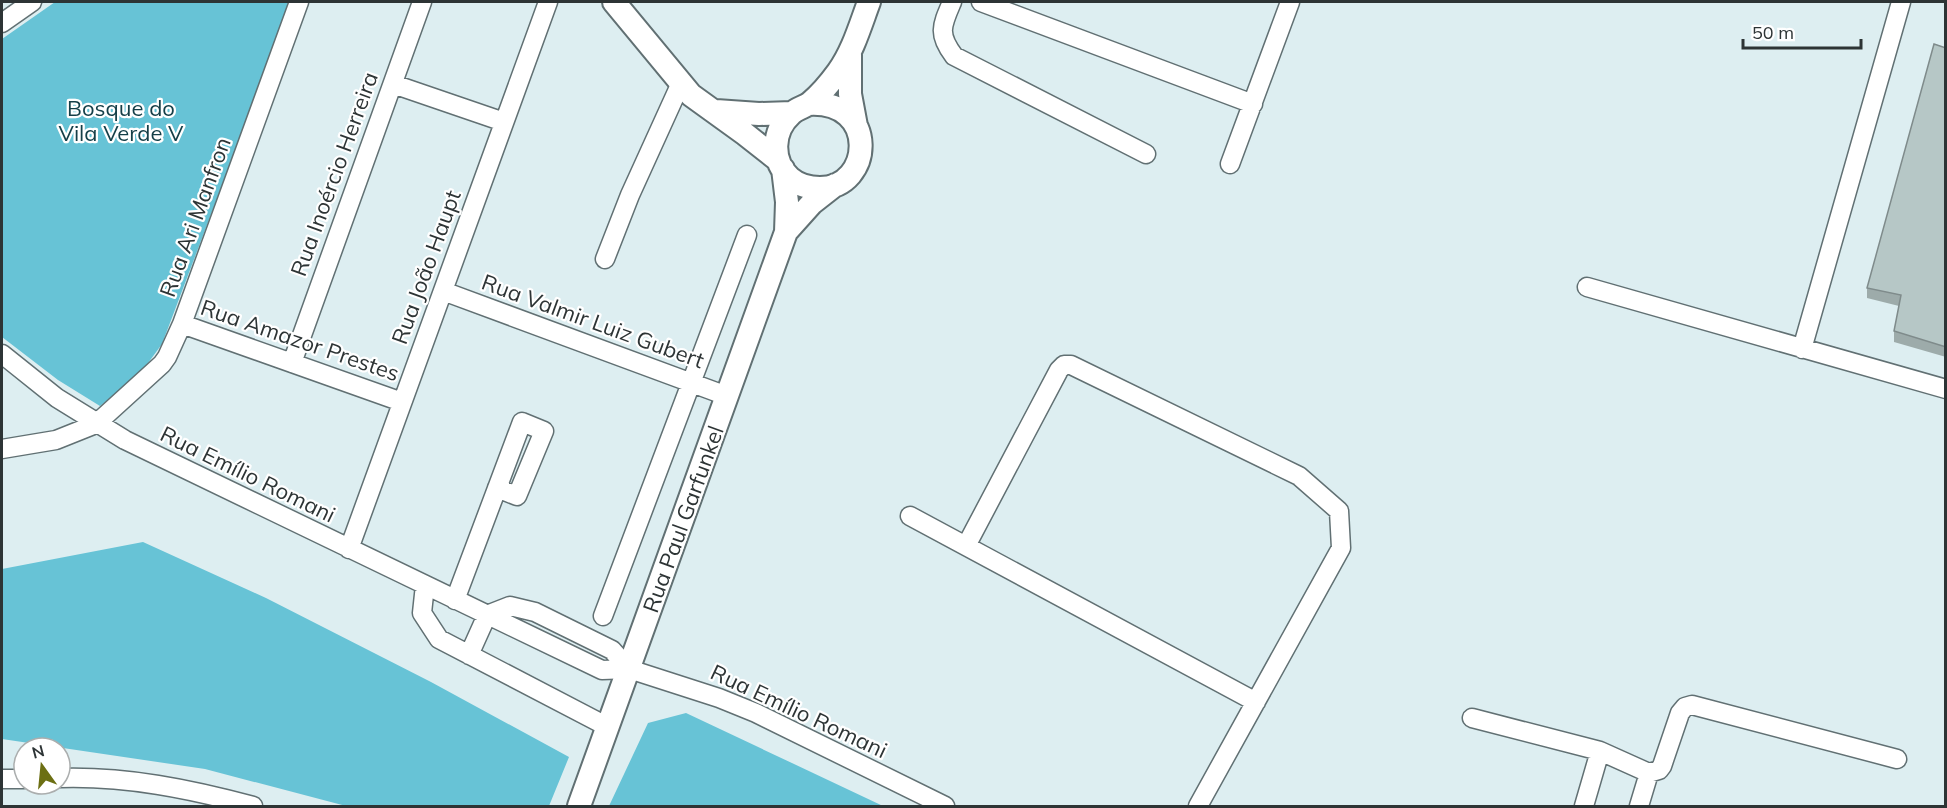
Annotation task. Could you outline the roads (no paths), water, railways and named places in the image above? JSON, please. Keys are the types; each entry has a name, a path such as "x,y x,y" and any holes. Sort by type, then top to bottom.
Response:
{"main road":[{"path":"614,2 680,85 780,165 791,178 801,185 824,188 836,185 852,171 860,153 861,139 856,126 850,87 849,55"},
{"path":"780,165 776,147 777,134 783,122 830,82 849,55 869,2"},
{"path":"714,111 759,114 823,104 836,107 848,115 856,126"},
{"name":"Rua Paul Garfunkel","path":"579,807 786,232 787,202 780,165"},
{"name":"Rua Paul Garfunkel","path":"786,232 808,207 836,185"}],"street":[{"path":"2,23 32,2"},
{"name":"Rua Ari Manfron","path":"96,424 167,357 182,324 299,2"},
{"name":"Rua Inoércio Herreira","path":"292,363 422,2"},
{"name":"Rua João Haupt","path":"349,549 548,2"},
{"path":"952,2 943,22 944,43 954,56 1146,154"},
{"path":"981,2 1252,104"},
{"path":"1230,164 1290,2"},
{"path":"1802,349 1901,2"},
{"path":"393,84 504,122"},
{"path":"605,260 630,195 680,85"},
{"path":"603,616 747,235"},
{"path":"1587,287 1946,390"},
{"name":"Rua Valmir Luiz Gubert","path":"443,291 727,396"},
{"name":"Rua Amazor Prestes","path":"182,324 402,402"},
{"name":"Rua Emílio Romani","path":"2,354 57,398 96,424 151,454 487,615 497,609 510,606 535,612 612,650 629,669 719,698 945,807"},
{"path":"966,546 1059,370 1064,365 1071,365 1299,476 1339,511 1341,548 1198,807"},
{"path":"2,449 56,440 96,424"},
{"path":"455,600 497,488"},
{"path":"910,516 1256,702"},
{"path":"425,585 422,613 439,639 608,727"},
{"path":"468,655 487,615"},
{"path":"1472,718 1600,751 1648,774 1659,770 1662,766 1680,713 1685,706 1692,705 1897,759"},
{"path":"1584,807 1600,751"},
{"path":"1639,807 1648,774"},
{"path":"72,778 101,778 157,784 254,807"}],"park label":[{"name":"Bosque do Vila Verde V","path":"121,120"}]}
